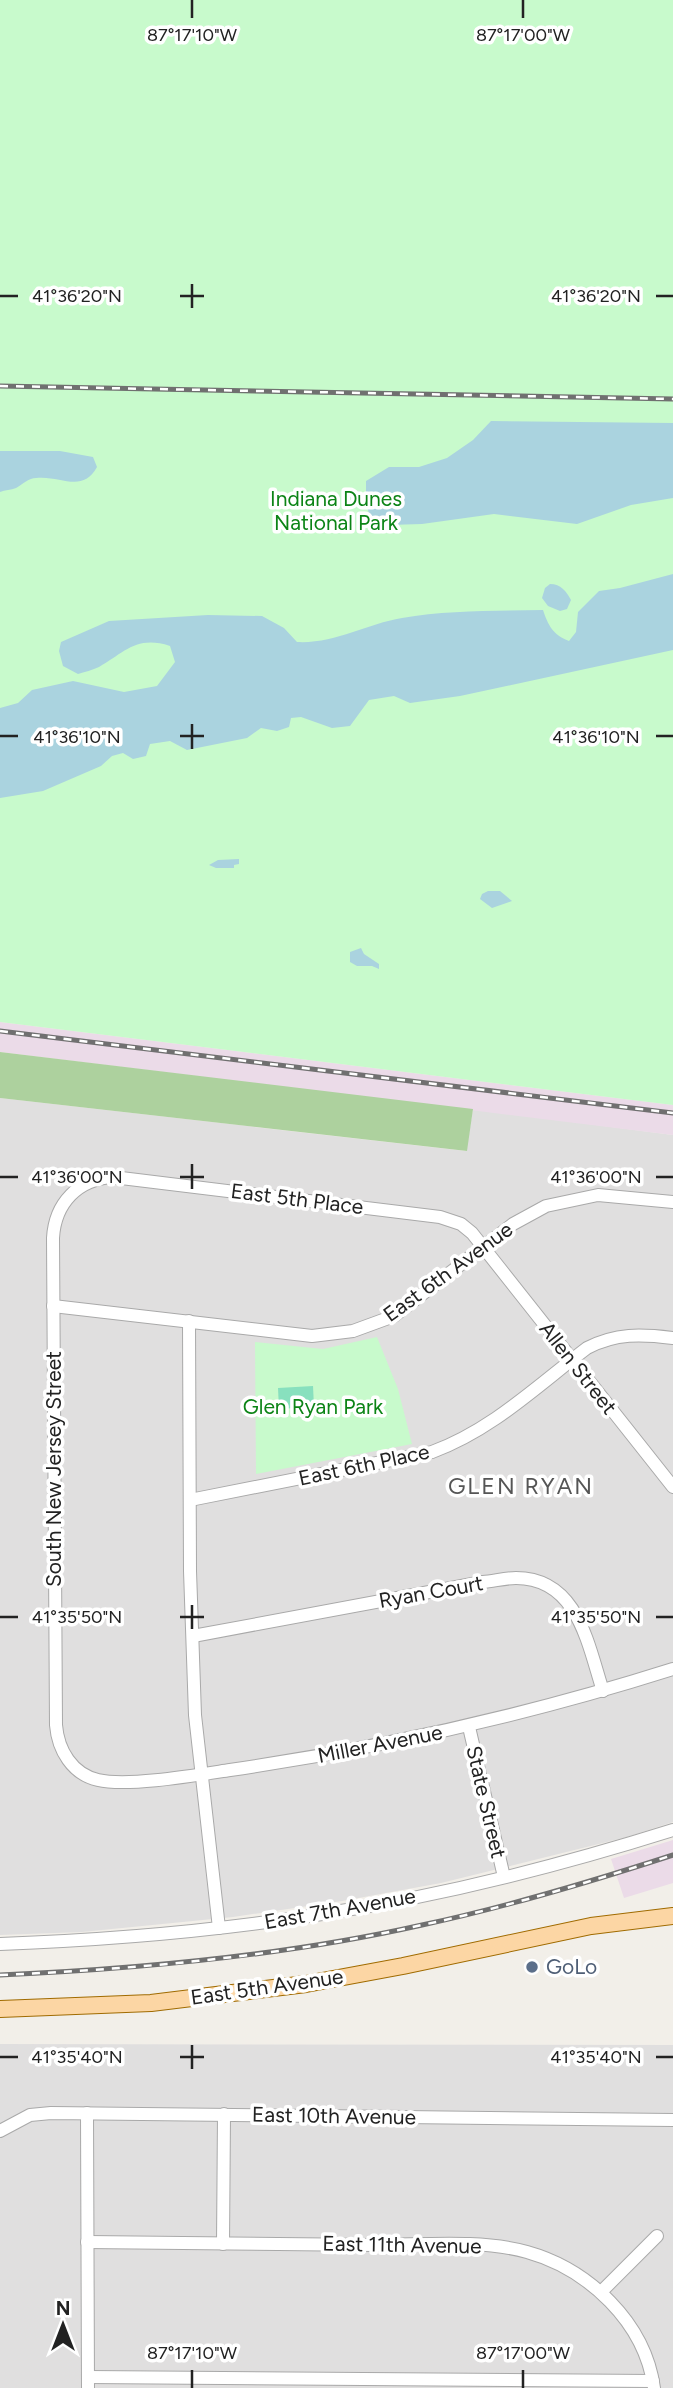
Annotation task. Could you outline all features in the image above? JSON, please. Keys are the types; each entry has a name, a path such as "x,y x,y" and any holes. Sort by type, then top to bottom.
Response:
{"main road":[{"name":"East 5th Avenue","path":"0,2009 98,2006 210,1997 403,1966 591,1926 673,1916"}],"street":[{"name":"East 5th Place","path":"64,1202 73,1192 91,1181 126,1178 440,1217 461,1224 483,1248"},
{"name":"East 6th Avenue","path":"53,1306 312,1336 353,1331 394,1316 529,1214 564,1200 598,1195 673,1202"},
{"name":"South New Jersey Street","path":"64,1202 54,1226 56,1725 63,1752 82,1773"},
{"name":"Allen Street","path":"483,1248 673,1487"},
{"path":"189,1321 195,1715 219,1928"},
{"name":"East 6th Place","path":"190,1500 432,1452 453,1445 495,1420 587,1348 613,1337 642,1334 673,1338"},
{"name":"Ryan Court","path":"193,1636 500,1580 532,1579 550,1587 566,1599 576,1613 603,1691"},
{"name":"Miller Avenue","path":"82,1773 98,1780 116,1782 201,1774 305,1759 469,1727 603,1691 673,1668"},
{"name":"State Street","path":"469,1727 504,1877"},
{"name":"East 7th Avenue","path":"0,1944 142,1936 324,1914 504,1877 673,1830"},
{"path":"87,2113 88,2382 654,2385"},
{"name":"East 10th Avenue","path":"0,2131 30,2115 87,2113 673,2120"},
{"path":"223,2114 223,2244"},
{"path":"601,2292 657,2236"},
{"name":"East 11th Avenue","path":"87,2242 500,2246 528,2252 553,2261 601,2292 621,2314 635,2336 654,2385"}],"shaded area":[{"path":"0,1022 673,1105 673,1135 0,1052"},
{"path":"0,1098 466,1151 473,1109 673,1135 673,1822 627,1837 441,1883 342,1901 233,1917 82,1932 0,1935"},
{"path":"673,1840 673,1883 624,1898 611,1859"},
{"path":"0,2044 673,2045 673,2388 0,2388"}],"green space":[{"name":"Indiana Dunes National Park","path":"0,0 673,0 673,1105 0,1022"},
{"path":"0,1052 473,1109 467,1151 0,1098"},
{"name":"Glen Ryan Park","path":"377,1337 398,1389 412,1444 256,1474 255,1342 323,1349"},
{"path":"313,1386 314,1407 279,1409 278,1388"}],"water":[{"path":"491,421 673,423 673,498 631,505 577,524 494,514 422,524 389,525 370,519 366,481 389,467 419,467 447,458 473,440"},
{"path":"0,451 60,451 93,457 97,467 85,480 78,482 33,478 16,488 0,492"},
{"path":"673,574 673,650 460,696 410,703 394,696 369,700 350,726 332,728 301,717 291,718 289,727 277,731 261,728 247,738 187,750 170,741 150,744 146,756 133,759 123,753 112,756 101,766 43,791 0,798 0,708 18,703 32,690 73,681 124,692 157,686 175,662 170,646 148,643 131,647 99,667 78,674 63,666 59,651 61,642 109,621 208,615 262,616 284,628 297,642 311,642 419,615 543,610 552,629 569,641 576,632 578,612 599,591"},
{"path":"550,584 560,587 567,594 571,600 567,609 560,611 548,606 542,598 545,588"},
{"path":"239,859 239,864 234,865 234,868 216,868 209,865 218,860"},
{"path":"500,891 512,901 492,908 480,899 482,894"},
{"path":"361,948 364,954 379,964 379,969 357,966 350,962 350,952"}],"railway":[{"path":"0,386 673,399"},
{"path":"0,1031 673,1113"},
{"path":"0,1975 212,1959 370,1936 517,1902 673,1855"}],"place":[{"name":"GoLo","path":"532,1967"}],"district":[{"name":"GLEN RYAN","path":"521,1486"}]}
